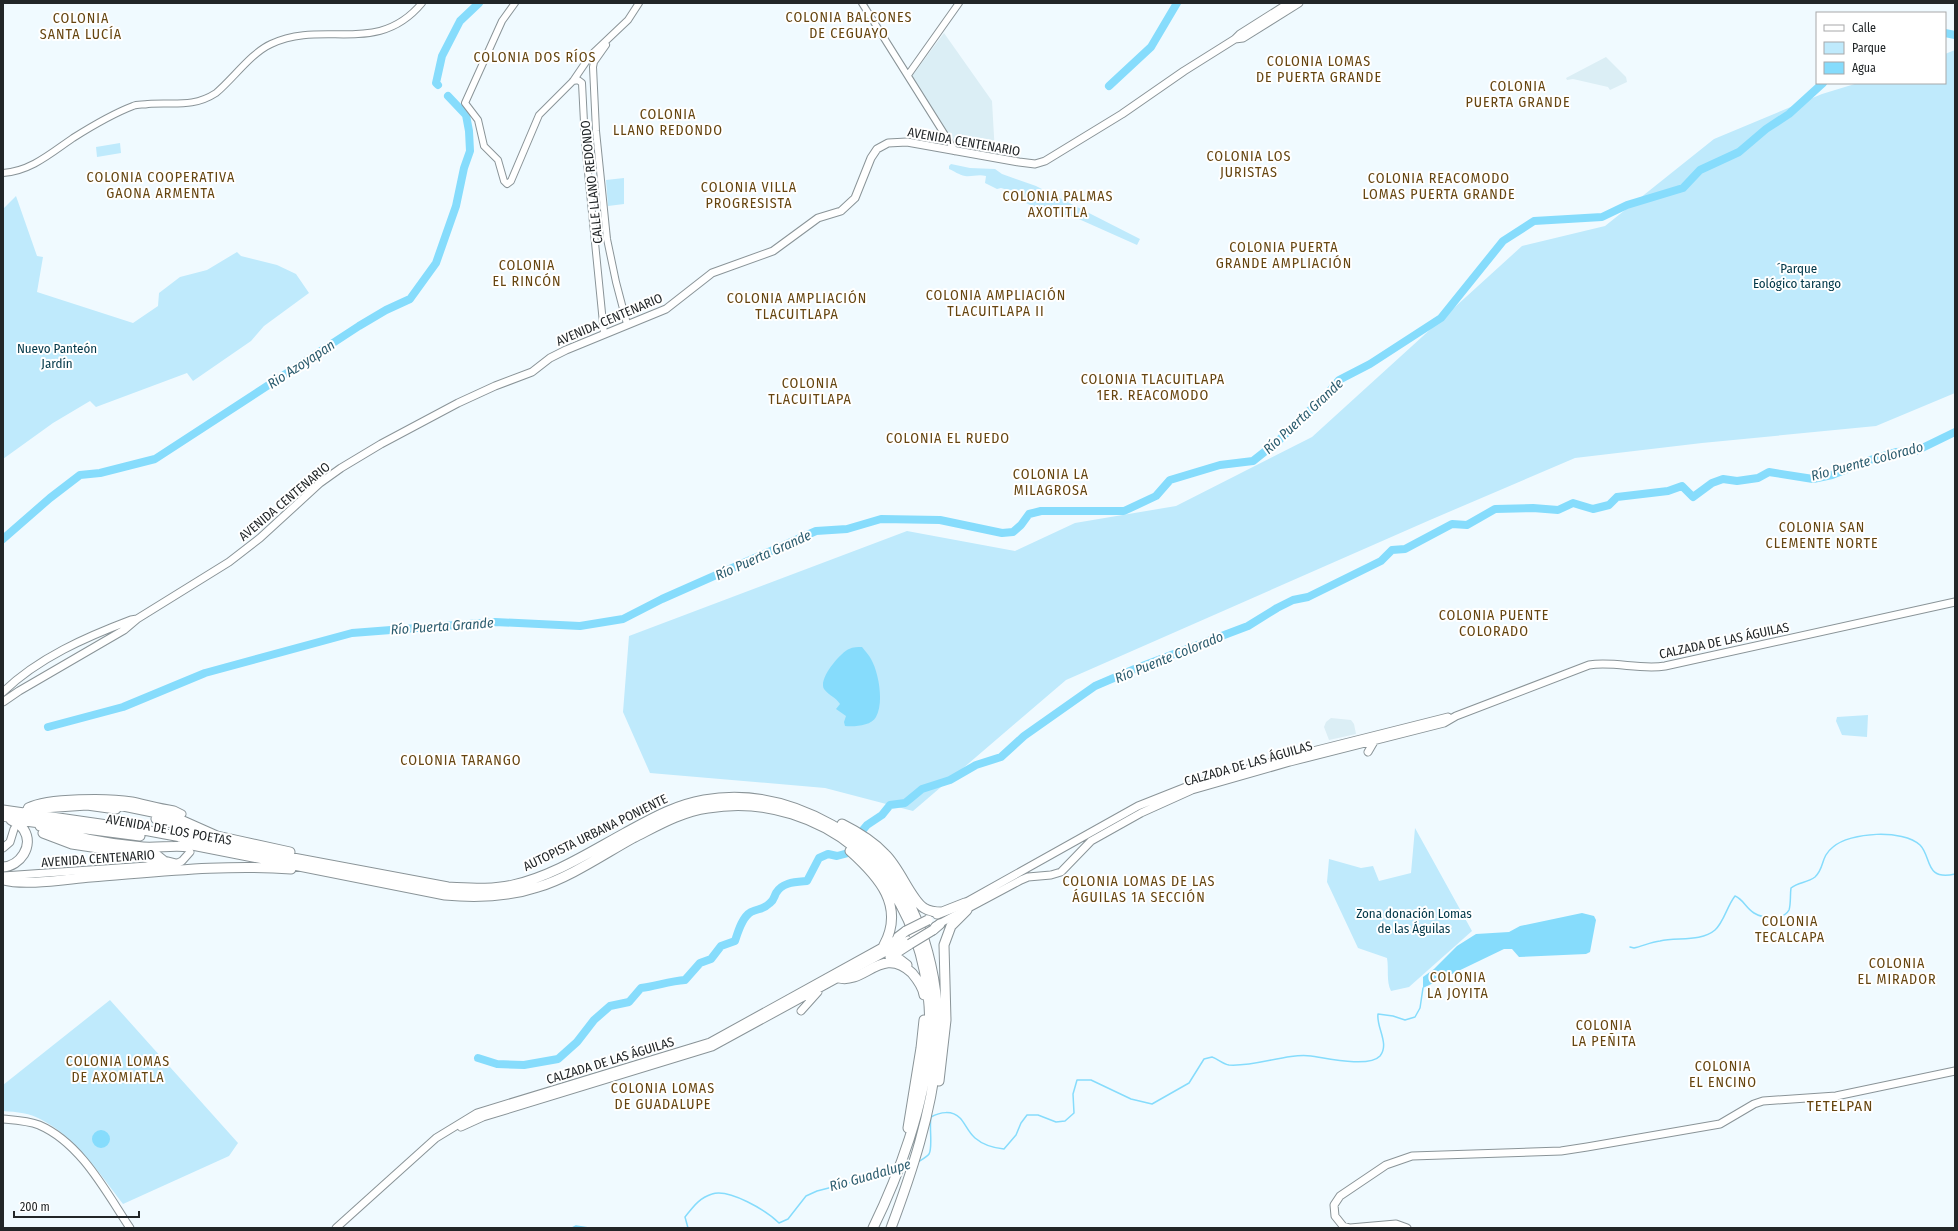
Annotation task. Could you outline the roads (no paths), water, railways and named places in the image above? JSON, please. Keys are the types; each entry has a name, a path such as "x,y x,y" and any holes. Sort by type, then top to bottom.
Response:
{"highway":[{"name":"AUTOPISTA URBANA PONIENTE","path":"303,860 448,887 478,889 511,885 543,875 659,814 680,806 704,800 730,797 767,804 816,816 825,817 838,822 875,844 893,862 893,883 869,870 826,828 767,804 730,805 705,808 681,814 660,823 566,875 540,887 508,894 474,898 445,895 330,872"},
{"path":"94,800 172,816 212,835 277,848 298,855 303,860"},
{"path":"4,813 68,805 109,808 176,824 193,832"},
{"path":"4,813 60,832 91,839"},
{"path":"3,867 12,866 21,858 27,844 26,834 21,826 4,813"},
{"name":"AVENIDA DE LOS POETAS","path":"4,813 149,831 303,860"},
{"path":"26,821 42,822 107,834 112,837 143,844"},
{"path":"26,821 47,833 71,842 138,854 166,866"},
{"name":"AVENIDA DE LOS POETAS","path":"75,828 164,839 216,851 330,872"},
{"path":"47,833 143,847 182,846 216,851"},
{"path":"71,842 112,837"},
{"path":"154,853 164,861 176,864"},
{"path":"3,880 10,882 226,869 287,869 330,872"},
{"path":"48,880 54,877 71,874 86,878"},
{"path":"893,883 916,899 928,910 942,912 966,906"},
{"path":"884,945 892,922 890,901 893,883"},
{"path":"891,1228 907,1185 925,1120 930,1112 940,1074 934,1017 919,949 893,883"},
{"path":"916,899 932,923"},
{"path":"873,1228 888,1196 917,1112 927,1064 944,946 951,926 966,906"},
{"path":"839,978 852,978 894,955 908,937 932,923 942,912"},
{"path":"898,938 908,937 932,923"},
{"path":"894,955 915,973 920,981 923,991"},
{"path":"879,964 898,965 909,970 923,991 934,1017"}],"main road":[{"name":"AVENIDA CENTENARIO","path":"3,702 30,684 124,630 137,620 229,562 260,538 320,483 353,461 458,403 495,386 529,374 557,354 604,333 666,309 712,273 773,250 818,218 844,209 855,198 871,158 877,149 882,146 897,142 907,142 1030,164 1045,161 1122,114 1194,65 1236,39 1240,34 1289,3"},
{"name":"AVENIDA CENTENARIO","path":"1236,39 1243,38 1299,3"},
{"name":"CALZADA DE LAS ÁGUILAS","path":"932,923 993,891 1035,864 1138,806 1200,781 1338,744 1456,716 1589,665 1597,664 1644,667 1665,666 1955,602"},
{"name":"AVENIDA CENTENARIO","path":"3,692 18,678 35,666 90,636 131,620 137,620"},
{"name":"CALZADA DE LAS ÁGUILAS","path":"993,891 1028,877 1051,876 1061,872 1068,867 1082,848 1091,841 1141,813 1197,788 1444,723 1456,716"},
{"path":"1368,752 1375,740"},
{"path":"28,807 37,802 111,799 132,801 174,810 182,814"},
{"path":"3,848 10,842 14,829"},
{"path":"1075,841 1080,843 1082,848"},
{"name":"AVENIDA CENTENARIO","path":"3,876 71,874 166,866 182,861 190,852"},
{"path":"1035,864 1033,872 1039,877"},
{"name":"CALZADA DE LAS ÁGUILAS","path":"340,1228 436,1143 458,1128 483,1117 712,1047 820,989 908,937"},
{"name":"CALZADA DE LAS ÁGUILAS","path":"336,1228 436,1138 477,1113 710,1042 898,938"},
{"path":"801,1011 820,989"},
{"path":"1408,1228 1396,1224 1350,1228 1343,1226 1335,1216 1334,1205 1340,1196 1386,1165 1412,1156 1561,1151 1593,1146 1720,1124 1754,1104 1763,1101 1836,1096 1955,1071"},
{"path":"3,1119 38,1124 71,1146 82,1158 130,1228"}],"street":[{"path":"3,173 16,171 34,165 88,129 135,105 158,103 191,104 208,98 216,94 260,51 270,44 295,36 307,34 357,35 384,31 404,20 422,3"},
{"path":"514,5 502,21 465,103 478,120 484,146 498,160 504,181 507,184 511,181 539,115 574,81 590,56 609,40 628,20 639,3"},
{"path":"908,74 959,3"},
{"path":"863,5 908,74 955,151"},
{"name":"CALLE LLANO REDONDO","path":"609,40 592,67 596,131 607,239 627,324"},
{"name":"CALLE LLANO REDONDO","path":"574,81 578,80 582,83 585,142 596,240"},
{"path":"604,333 596,240 607,239"}],"water":[{"path":"862,647 874,665 880,688 880,704 874,720 857,726 845,726 844,722 846,716 836,709 840,704 824,689 824,679 831,667 845,651 852,648"},
{"path":"1582,913 1594,916 1596,920 1590,952 1586,954 1519,957 1512,949 1504,949 1423,988 1423,977 1434,969 1457,946 1476,934 1509,932 1520,926"},
{"path":"97,1130 105,1130 110,1135 108,1146 105,1148 97,1148 92,1143 92,1135"}],"waterway":[{"name":"Rio Azoyapan","path":"438,85 436,83 442,56 460,21 479,3"},
{"path":"1109,86 1151,47 1177,3"},
{"name":"Río Puerta Grande","path":"1946,33 1955,35"},
{"name":"Río Puerta Grande","path":"48,727 123,707 205,673 352,633 495,622 580,626 623,619 662,599 816,531 847,529 881,519 940,520 1002,533 1013,532 1021,525 1029,514 1041,511 1124,511 1156,496 1170,480 1220,465 1253,461 1277,442 1328,393 1339,380 1370,364 1441,318 1503,241 1534,221 1602,217 1627,205 1683,188 1700,170 1739,152 1766,129 1789,114 1822,84"},
{"name":"Rio Azoyapan","path":"3,539 50,498 80,475 100,473 155,459 359,326 386,310 410,299 436,263 456,206 464,168 470,151 469,131 466,115 448,96"},
{"name":"Río Puente Colorado","path":"857,837 867,825 882,815 890,805 905,803 922,789 950,780 976,765 1001,757 1024,736 1095,686 1137,668 1248,626 1293,600 1308,597 1381,561 1392,550 1405,549 1452,524 1467,525 1495,509 1533,508 1558,510 1573,503 1593,509 1609,505 1617,497 1668,491 1682,486 1693,497 1712,483 1723,479 1737,481 1758,478 1769,472 1813,479 1832,475 1870,460 1896,452 1916,451 1955,432"},
{"name":"Río Guadalupe","path":"1630,947 1634,948 1653,942 1667,940 1696,938 1709,934 1721,923 1735,896 1740,899 1751,911 1758,915 1772,918 1782,916 1789,910 1791,888 1815,877 1818,874 1829,851 1841,842 1851,838 1876,834 1902,836 1920,845 1924,850 1933,871 1938,874 1945,875 1955,874"},
{"name":"Río Puente Colorado","path":"478,1058 497,1064 524,1065 558,1059 577,1042 594,1020 610,1006 629,1002 641,988 685,980 700,963 711,959 721,946 735,941 745,917 751,912 768,905 779,889 790,883 807,881 819,858 828,854 837,856 852,852 853,848"},
{"name":"Río Guadalupe","path":"918,1162 927,1156 930,1151 931,1117 942,1113 957,1115 975,1138 988,1145 1004,1149 1016,1135 1021,1123 1027,1115 1038,1115 1056,1122 1065,1121 1074,1113 1073,1094 1077,1080 1091,1080 1131,1099 1152,1104 1189,1083 1204,1059 1212,1057 1229,1065 1250,1064 1291,1056 1311,1056 1357,1062 1374,1060 1380,1056 1384,1046 1378,1014 1393,1016 1405,1020 1415,1017 1420,1008 1423,988"},
{"name":"Río Guadalupe","path":"688,1228 685,1217 700,1200 712,1194 728,1194 738,1197 757,1207 779,1223 788,1219 806,1196 817,1191 852,1182 895,1168"},
{"name":"Río Guadalupe","path":"572,1228 576,1226 589,1228"}],"district":[{"name":"COLONIA SANTA LUCÍA","path":"81,26"},
{"name":"COLONIA BALCONES DE CEGUAYO","path":"849,26"},
{"name":"COLONIA DOS RÍOS","path":"535,57"},
{"name":"COLONIA LOMAS DE PUERTA GRANDE","path":"1319,70"},
{"name":"COLONIA PUERTA GRANDE","path":"1518,94"},
{"name":"COLONIA LLANO REDONDO","path":"668,122"},
{"name":"COLONIA LOS JURISTAS","path":"1249,164"},
{"name":"COLONIA COOPERATIVA GAONA ARMENTA","path":"161,186"},
{"name":"COLONIA REACOMODO LOMAS PUERTA GRANDE","path":"1439,186"},
{"name":"COLONIA VILLA PROGRESISTA","path":"749,196"},
{"name":"COLONIA PALMAS AXOTITLA","path":"1058,204"},
{"name":"COLONIA PUERTA GRANDE AMPLIACIÓN","path":"1284,256"},
{"name":"COLONIA EL RINCÓN","path":"527,274"},
{"name":"COLONIA AMPLIACIÓN TLACUITLAPA II","path":"996,304"},
{"name":"COLONIA AMPLIACIÓN TLACUITLAPA","path":"797,306"},
{"name":"COLONIA TLACUITLAPA 1ER. REACOMODO","path":"1153,388"},
{"name":"COLONIA TLACUITLAPA","path":"810,392"},
{"name":"COLONIA EL RUEDO","path":"948,438"},
{"name":"COLONIA LA MILAGROSA","path":"1051,482"},
{"name":"COLONIA SAN CLEMENTE NORTE","path":"1822,536"},
{"name":"COLONIA PUENTE COLORADO","path":"1494,624"},
{"name":"COLONIA TARANGO","path":"461,760"},
{"name":"COLONIA LOMAS DE LAS ÁGUILAS 1A SECCIÓN","path":"1139,890"},
{"name":"COLONIA TECALCAPA","path":"1790,930"},
{"name":"COLONIA EL MIRADOR","path":"1897,972"},
{"name":"COLONIA LA JOYITA","path":"1458,986"},
{"name":"COLONIA LA PEÑITA","path":"1604,1034"},
{"name":"COLONIA LOMAS DE AXOMIATLA","path":"118,1070"},
{"name":"COLONIA EL ENCINO","path":"1723,1074"},
{"name":"COLONIA LOMAS DE GUADALUPE","path":"663,1096"},
{"name":"TETELPAN","path":"1840,1106"}],"park label":[{"name":"´Parque Eológico tarango","path":"1797,276"},
{"name":"Nuevo Panteón Jardín","path":"57,356"},
{"name":"Zona donación Lomas de las Águilas","path":"1414,920"}]}
